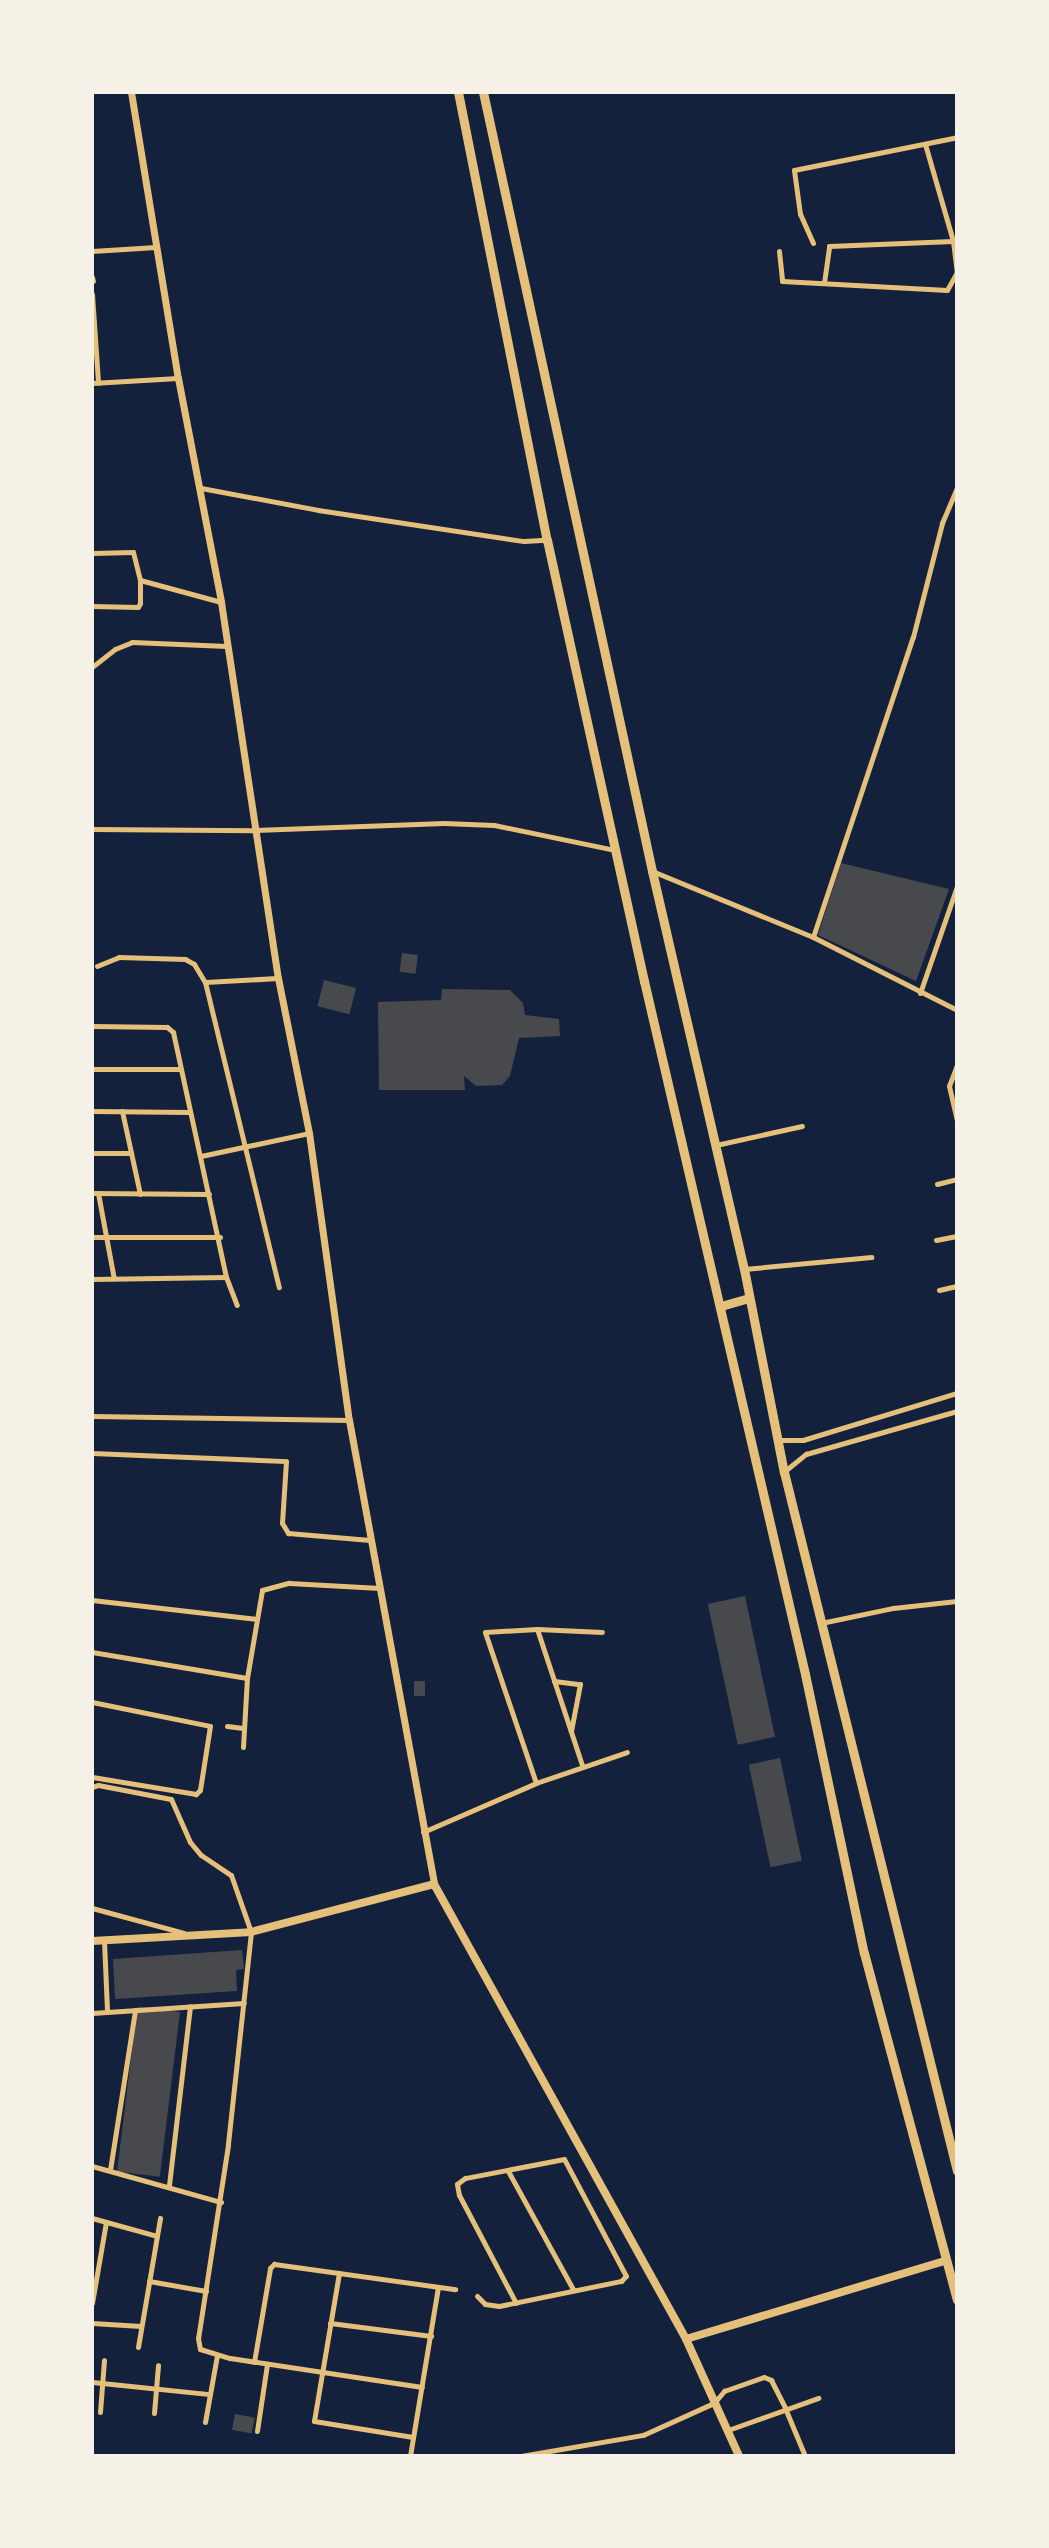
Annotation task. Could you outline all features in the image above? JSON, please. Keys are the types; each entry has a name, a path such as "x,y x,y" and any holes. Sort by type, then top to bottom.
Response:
{"main road":[{"path":"458,92 547,540 864,1953 957,2300"},
{"path":"483,92 652,871 744,1269 784,1472 953,2139 957,2171"},
{"path":"721,1306 749,1298"},
{"path":"92,1941 251,1932 434,1884 686,2339 739,2456"},
{"path":"686,2339 945,2261"}],"street":[{"path":"131,92 178,378 221,602 278,978 309,1133 349,1420 422,1833 434,1884"},
{"path":"813,243 800,214 794,170 957,137"},
{"path":"779,251 782,281 947,290 957,272 953,241 925,144"},
{"path":"824,283 829,246 953,241"},
{"path":"92,251 156,247"},
{"path":"92,294 95,383 178,378"},
{"path":"813,937 913,637 942,523 957,487"},
{"path":"201,488 347,515 524,541 547,540"},
{"path":"92,553 133,552 140,580 138,607 92,606"},
{"path":"140,580 221,602"},
{"path":"92,667 115,649 132,642 227,646"},
{"path":"92,829 255,830 444,823 494,825 615,850"},
{"path":"652,871 813,937 957,1010"},
{"path":"920,993 957,886"},
{"path":"97,966 119,957 185,959 194,964 205,982 279,1287"},
{"path":"205,982 278,978"},
{"path":"168,1018 220,1237 226,1277 237,1305"},
{"path":"92,1026 170,1029"},
{"path":"957,1065 949,1086 957,1122"},
{"path":"92,1069 180,1069"},
{"path":"92,1111 189,1112"},
{"path":"122,1111 140,1194"},
{"path":"715,1146 802,1126"},
{"path":"201,1156 309,1133"},
{"path":"92,1153 131,1153"},
{"path":"937,1184 957,1179"},
{"path":"114,1279 95,1193 209,1194"},
{"path":"936,1240 957,1236"},
{"path":"92,1237 220,1237"},
{"path":"744,1269 871,1257"},
{"path":"92,1279 226,1277"},
{"path":"939,1290 957,1286"},
{"path":"777,1440 803,1440 957,1393"},
{"path":"784,1472 806,1454 957,1411"},
{"path":"92,1416 349,1420"},
{"path":"92,1453 286,1461 282,1523 288,1533 370,1540"},
{"path":"243,1747 247,1678 262,1590 274,1585 380,1588"},
{"path":"92,1600 255,1619"},
{"path":"820,1623 910,1605 957,1601"},
{"path":"537,1629 582,1765"},
{"path":"536,1783 486,1630 602,1632"},
{"path":"92,1652 247,1678"},
{"path":"554,1681 580,1684 571,1732"},
{"path":"92,1702 210,1726 200,1790 196,1794 92,1777"},
{"path":"227,1726 243,1728"},
{"path":"422,1833 536,1783 627,1752"},
{"path":"92,1787 98,1785 171,1799 190,1842 201,1855 231,1875 251,1932 221,2202 198,2338 202,2351 254,2362 422,2387"},
{"path":"92,1908 187,1934"},
{"path":"104,1941 107,2010"},
{"path":"92,2013 244,2003"},
{"path":"169,2185 190,2006"},
{"path":"110,2170 135,2010"},
{"path":"477,2296 491,2306 516,2303 621,2281 626,2276 567,2160 550,2159 508,2171 465,2178 457,2189 516,2303"},
{"path":"92,2166 221,2202"},
{"path":"508,2171 573,2289"},
{"path":"593,2209 609,2199"},
{"path":"92,2218 157,2236"},
{"path":"138,2347 160,2218"},
{"path":"92,2303 106,2222"},
{"path":"254,2362 271,2265 455,2289"},
{"path":"339,2273 314,2421 413,2437"},
{"path":"149,2281 206,2291"},
{"path":"410,2456 438,2287"},
{"path":"92,2323 141,2326"},
{"path":"330,2323 431,2336"},
{"path":"205,2422 217,2355"},
{"path":"100,2412 104,2360"},
{"path":"257,2431 267,2364"},
{"path":"154,2413 158,2365"},
{"path":"521,2456 562,2453 634,2438 714,2403 724,2391 766,2377 785,2408 805,2456"},
{"path":"92,2382 209,2394"},
{"path":"728,2430 818,2398"}],"building":[{"path":"841,863 949,889 916,981 818,935"},
{"path":"402,953 418,955 416,974 400,972"},
{"path":"324,980 356,988 349,1014 317,1006"},
{"path":"442,989 510,990 523,1003 525,1015 559,1019 560,1036 519,1038 510,1076 502,1085 476,1086 464,1076 465,1090 379,1090 378,1002 441,1000"},
{"path":"745,1596 775,1737 738,1745 708,1604"},
{"path":"414,1681 425,1681 425,1696 414,1696"},
{"path":"780,1758 802,1861 771,1867 749,1765"},
{"path":"242,1950 244,1969 236,1970 237,1991 115,1999 113,1959"},
{"path":"137,2007 180,2012 160,2177 117,2172"},
{"path":"235,2414 255,2418 252,2434 232,2430"}]}
